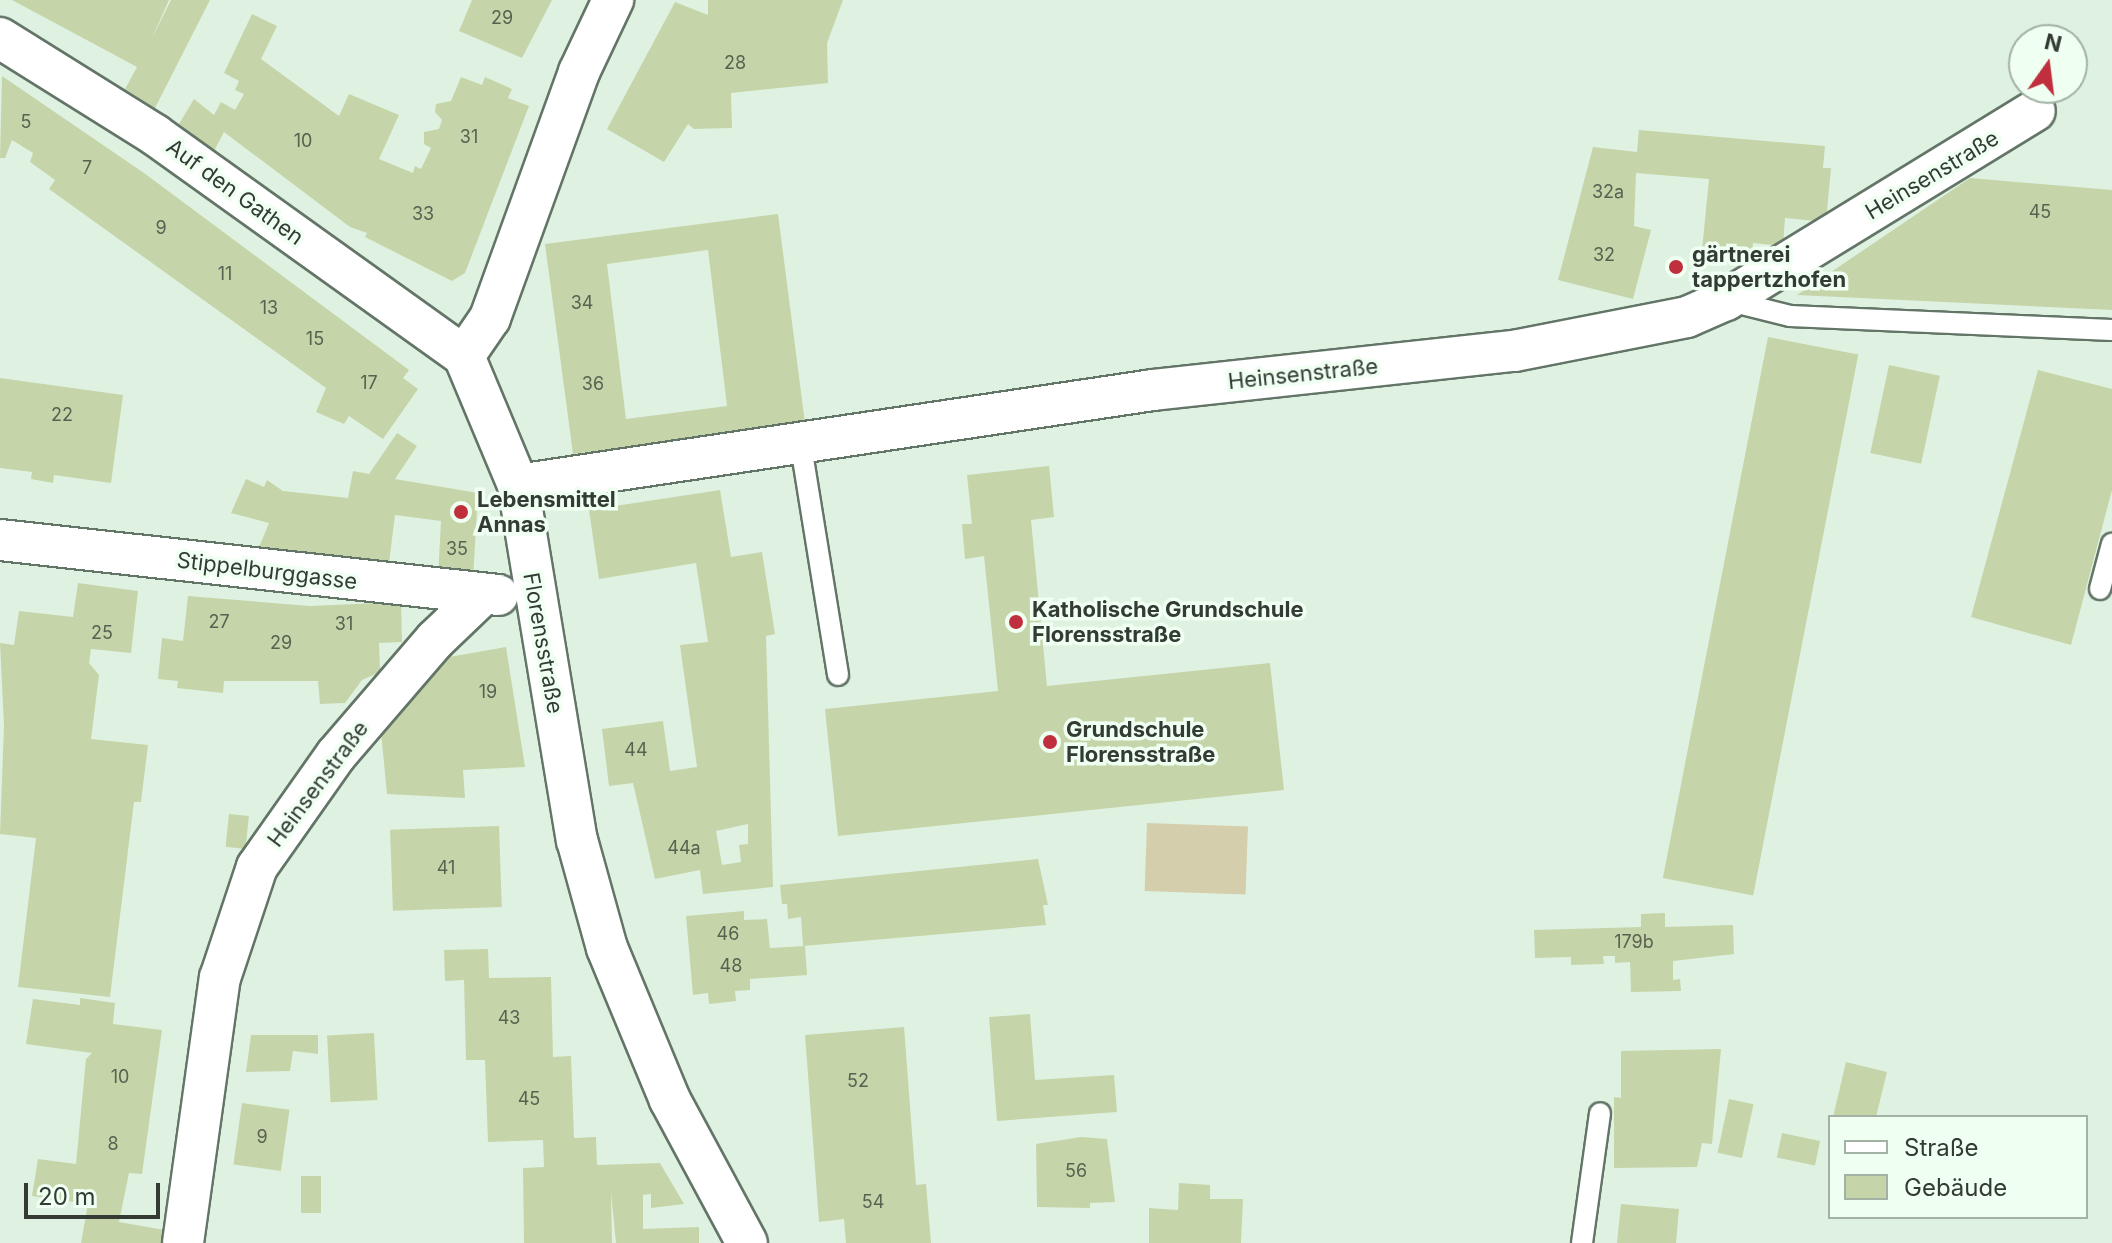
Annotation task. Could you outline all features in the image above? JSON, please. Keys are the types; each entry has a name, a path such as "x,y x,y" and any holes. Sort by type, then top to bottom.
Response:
{"street":[{"path":"464,356 490,318 579,72 613,0"},
{"name":"Auf den Gathen","path":"0,38 155,135 464,356"},
{"name":"Heinsenstraße","path":"518,485 800,440 1153,390 1514,351 1687,317 1726,300 2035,111"},
{"name":"Florensstraße","path":"464,356 518,485 577,840 607,948 670,1100 747,1243"},
{"name":"Stippelburggasse","path":"0,540 481,596 534,592"},
{"name":"Heinsenstraße","path":"183,1243 220,978 257,867 336,755 435,640 481,596"}],"lane":[{"path":"1726,300 1790,316 2112,330"},
{"path":"800,440 838,675"},
{"path":"2100,589 2112,544"},
{"path":"1582,1243 1600,1113"}],"shaded area":[{"path":"1147,823 1248,827 1246,894 1145,891"}],"building":[{"path":"12,0 169,0 151,40 171,0 210,0 155,108 125,89 137,67"},
{"path":"472,0 552,0 522,58 459,31"},
{"path":"708,0 843,0 827,43 828,83 731,93 732,128 694,129 688,124 664,162 607,129 675,2 708,15"},
{"path":"252,14 277,26 261,59 339,116 349,94 399,115 379,159 413,173 415,166 421,169 431,148 424,144 424,132 439,129 442,120 435,112 436,104 451,101 461,77 482,85 485,77 512,89 508,98 529,106 465,273 452,281 365,237 367,233 350,227 224,132 214,151 179,124 194,99 214,115 221,102 235,110 244,94 235,90 239,81 224,73"},
{"path":"2,76 144,173 409,370 403,378 418,389 383,439 349,416 344,424 316,412 326,388 49,189 55,180 30,162 33,153 12,140 5,158 0,158"},
{"path":"1639,130 1825,146 1823,168 1831,168 1826,222 1785,218 1783,246 1753,243 1752,254 1702,250 1709,179 1636,173 1634,226 1651,230 1633,299 1558,280 1593,147 1637,152"},
{"path":"1970,178 2112,190 2112,310 1797,295"},
{"path":"778,214 805,423 573,454 545,244","holes":["708,250 727,406 626,419 607,264"]},
{"path":"1768,337 1858,355 1753,895 1663,878"},
{"path":"1889,365 1940,376 1921,464 1870,453"},
{"path":"2038,370 2112,389 2112,490 2071,645 1971,617"},
{"path":"0,378 123,395 111,483 54,475 53,483 31,479 32,472 0,468"},
{"path":"397,433 417,446 395,479 478,493 473,579 438,577 441,521 395,515 388,571 255,557 269,523 231,513 246,479 264,487 267,480 283,491 348,498 353,471 369,474"},
{"path":"1049,466 1054,517 1031,520 1047,686 1270,663 1284,790 838,836 825,709 998,691 984,556 965,559 962,524 972,524 967,475"},
{"path":"720,490 731,557 762,552 775,634 766,636 773,887 703,894 700,870 655,879 633,783 609,786 602,729 663,721 670,771 697,767 680,645 708,642 696,563 599,579 589,510","holes":["748,824 748,844 739,845 741,862 722,865 716,831"]},
{"path":"78,583 138,591 131,653 91,649 89,663 99,675 91,739 148,745 141,802 134,802 110,997 18,987 36,838 0,834 4,726 0,643 14,645 19,611 73,617"},
{"path":"188,596 310,606 401,602 402,642 379,643 380,672 362,680 345,703 320,704 318,681 224,681 223,693 177,688 178,681 158,679 162,638 183,641"},
{"path":"506,647 525,767 463,770 465,798 387,794 381,732 432,660"},
{"path":"229,814 249,816 245,849 226,847"},
{"path":"499,826 502,907 393,911 390,830"},
{"path":"1038,859 1048,905 1043,905 1046,925 803,946 801,917 788,919 787,904 782,904 780,885"},
{"path":"744,911 744,920 767,919 770,948 805,946 807,975 750,979 750,990 735,991 736,1001 709,1004 708,993 693,995 686,916"},
{"path":"1665,913 1665,927 1733,925 1734,954 1673,961 1673,980 1680,979 1681,991 1631,992 1630,962 1615,963 1615,956 1603,956 1604,964 1571,965 1571,957 1535,958 1534,930 1641,927 1641,914"},
{"path":"488,949 489,978 551,977 553,1057 571,1056 574,1138 596,1137 597,1165 660,1163 684,1204 651,1208 651,1194 643,1195 643,1229 699,1227 699,1243 616,1243 611,1192 612,1243 524,1243 523,1168 544,1167 543,1140 488,1142 485,1060 466,1060 464,980 445,981 444,950"},
{"path":"80,998 115,1003 113,1024 162,1030 142,1174 129,1173 119,1222 170,1231 167,1243 81,1243 88,1204 32,1196 38,1159 76,1164 86,1059 92,1053 26,1044 33,999 80,1005"},
{"path":"1030,1014 1035,1080 1114,1075 1117,1112 997,1121 989,1017"},
{"path":"904,1027 916,1185 926,1184 931,1243 846,1243 844,1219 819,1222 805,1035"},
{"path":"374,1033 378,1100 331,1102 327,1035"},
{"path":"251,1035 318,1035 318,1054 293,1051 290,1071 246,1072"},
{"path":"1721,1049 1712,1144 1702,1143 1697,1167 1614,1168 1614,1097 1621,1098 1621,1051"},
{"path":"1846,1062 1887,1072 1876,1115 1833,1115"},
{"path":"1729,1099 1753,1104 1742,1158 1718,1153"},
{"path":"242,1103 290,1110 281,1171 233,1164"},
{"path":"1782,1133 1820,1141 1815,1166 1777,1157"},
{"path":"1081,1137 1107,1139 1115,1202 1090,1203 1090,1208 1037,1207 1036,1144"},
{"path":"301,1176 321,1176 321,1213 301,1213"},
{"path":"1179,1183 1210,1185 1210,1199 1243,1199 1241,1243 1149,1243 1149,1208 1178,1210"},
{"path":"1621,1204 1679,1209 1676,1243 1617,1243"}],"place":[{"name":"gärtnerei tappertzhofen","path":"1676,267"},
{"name":"Lebensmittel Annas","path":"461,512"},
{"name":"Katholische Grundschule Florensstraße","path":"1016,622"},
{"name":"Grundschule Florensstraße","path":"1050,742"}]}
